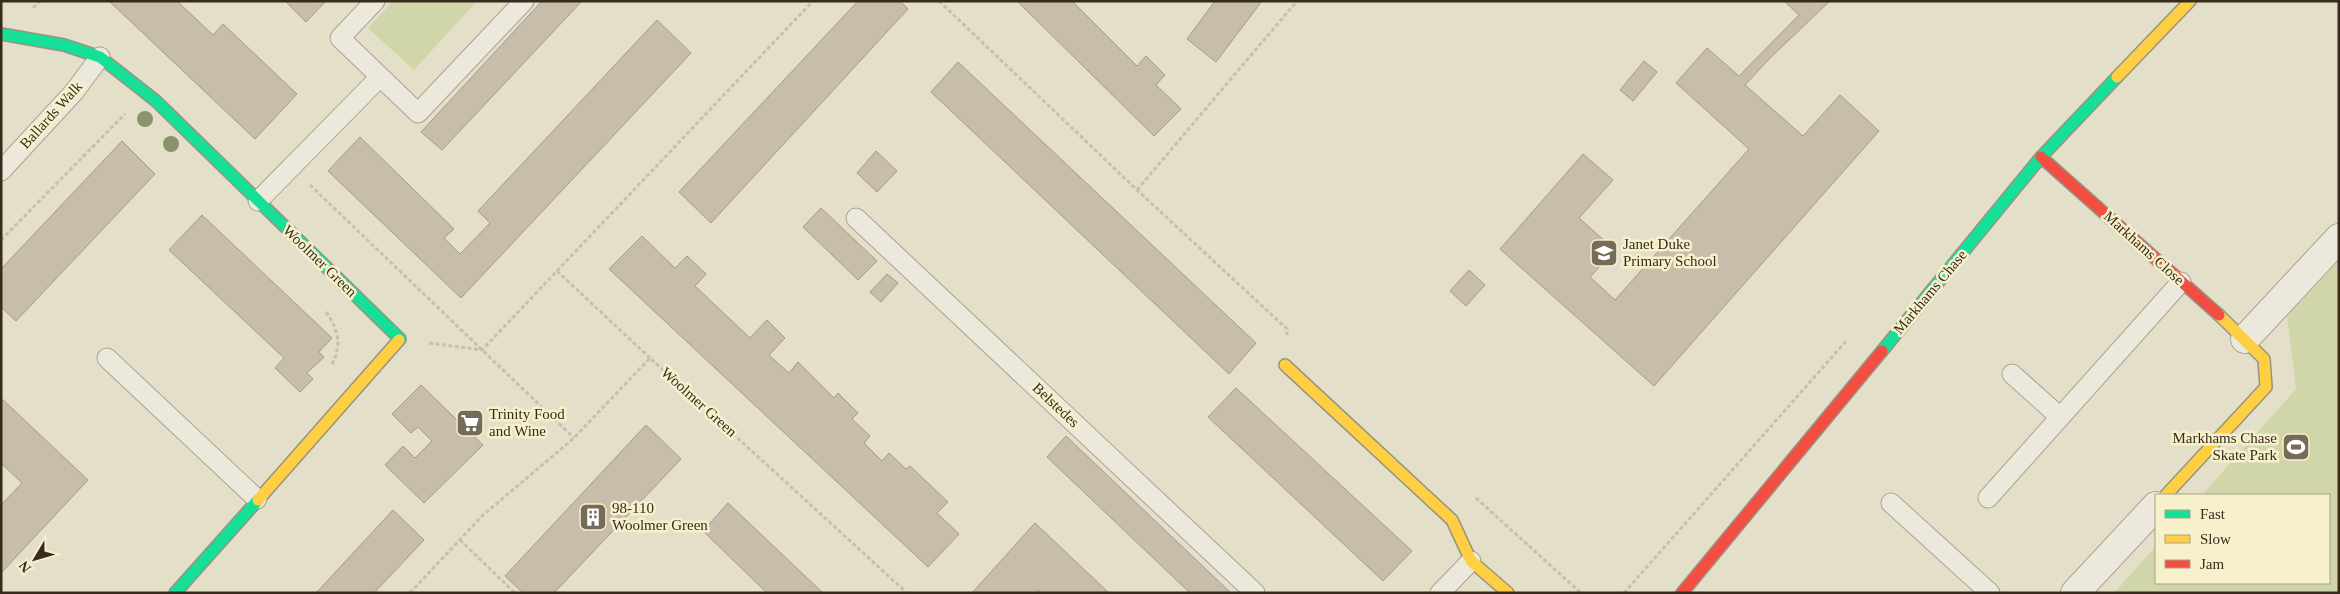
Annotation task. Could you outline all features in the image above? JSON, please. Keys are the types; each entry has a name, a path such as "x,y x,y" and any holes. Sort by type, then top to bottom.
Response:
{"street":[{"name":"Markhams Chase","path":"1682,593 2041,157 2188,2"},
{"name":"Woolmer Green","path":"1,34 64,45 100,57 156,101 400,339"},
{"name":"Markhams Close","path":"2041,157 2245,339 2264,359 2266,387 2167,494"},
{"path":"2245,339 2339,238"},
{"path":"174,593 400,339"},
{"path":"1286,365 1452,520 1472,561 1508,593"},
{"path":"2075,593 2155,507"}],"lane":[{"path":"376,1 340,38 418,113 524,1"},
{"name":"Ballards Walk","path":"1,171 74,92 100,57"},
{"path":"258,201 380,77"},
{"name":"Belstedes","path":"856,218 1255,593"},
{"path":"1988,498 2181,282"},
{"path":"107,358 257,499"},
{"path":"2012,374 2060,417"},
{"path":"1891,503 1990,593"},
{"path":"1440,593 1472,561"}],"path":[{"path":"482,350 813,1"},
{"path":"940,1 1138,190 1288,329 1286,365"},
{"path":"1138,190 1297,1"},
{"path":"1,240 125,114 133,120"},
{"path":"291,168 574,438"},
{"path":"557,271 650,358"},
{"path":"324,311 334,324 338,337 338,352 326,373"},
{"path":"400,339 482,350"},
{"name":"Woolmer Green","path":"410,593 482,516 574,438 650,358 907,593"},
{"path":"460,540 515,593"}],"green space":[{"path":"393,1 477,1 414,70 368,28"},
{"path":"2339,261 2339,593 2114,593 2155,547 2155,584 2330,584 2330,494 2203,494 2296,389 2287,316"}],"building":[{"path":"109,1 177,1 213,35 223,24 297,94 255,139"},
{"path":"288,1 326,1 306,22 287,3"},
{"path":"542,1 582,1 442,150 421,132"},
{"path":"858,1 900,1 908,9 711,223 679,192"},
{"path":"1017,1 1072,1 1137,66 1146,56 1165,75 1156,85 1181,109 1154,136"},
{"path":"1215,1 1262,1 1216,62 1187,39"},
{"path":"1784,1 1830,1 1769,59 1745,85 1803,136 1840,95 1879,131 1654,386 1500,249 1583,154 1613,180 1579,218 1615,250 1590,277 1615,300 1749,149 1676,83 1707,48 1739,76 1799,15"},
{"path":"657,20 691,53 461,298 328,171 360,137 454,229 444,238 460,254 490,223 478,211"},
{"path":"1644,61 1657,72 1633,101 1620,90"},
{"path":"958,62 1256,343 1229,374 931,92"},
{"path":"122,141 155,174 16,321 1,307 1,269"},
{"path":"876,151 897,171 877,192 857,173"},
{"path":"821,208 877,261 858,280 803,227"},
{"path":"202,215 332,338 319,352 324,357 307,373 313,379 300,392 275,368 284,358 169,250"},
{"path":"642,236 675,268 687,256 706,274 695,286 750,338 767,320 785,338 769,355 789,373 798,362 834,398 838,393 858,413 852,419 870,436 864,443 882,461 889,453 906,469 910,466 948,502 937,513 959,534 928,567 609,269"},
{"path":"1469,270 1485,285 1466,306 1450,291"},
{"path":"887,274 898,283 881,302 870,292"},
{"path":"421,385 483,445 424,503 385,465 403,446 415,458 432,441 418,427 411,433 392,414"},
{"path":"1236,388 1412,551 1383,581 1208,417"},
{"path":"1,398 88,480 1,573 1,505 22,483 1,463"},
{"name":"98-110 Woolmer Green","path":"646,425 681,459 554,593 523,593 505,576"},
{"path":"1066,436 1231,593 1190,593 1047,457"},
{"path":"728,503 823,593 767,593 703,531"},
{"path":"393,510 424,540 374,593 316,593"},
{"path":"1035,523 1109,593 1040,593 1038,590 1036,593 972,593"}],"traffic: fast":[{"path":"1,34 64,45 100,57 156,101 399,340"},
{"path":"1882,351 2041,157 2117,77"},
{"path":"175,593 258,500"}],"traffic: slow":[{"path":"2117,77 2190,1"},
{"path":"2167,494 2266,387 2264,359 2219,315"},
{"path":"258,500 399,340"},
{"path":"1285,365 1452,520 1471,561 1508,593"}],"traffic: jam":[{"path":"2041,157 2219,315"},
{"path":"1682,593 1882,351"}],"place":[{"name":"Janet Duke Primary School","path":"1604,253"},
{"name":"Trinity Food and Wine","path":"470,423"},
{"name":"Markhams Chase Skate Park","path":"2296,447"},
{"name":"98-110 Woolmer Green","path":"593,517"}]}
